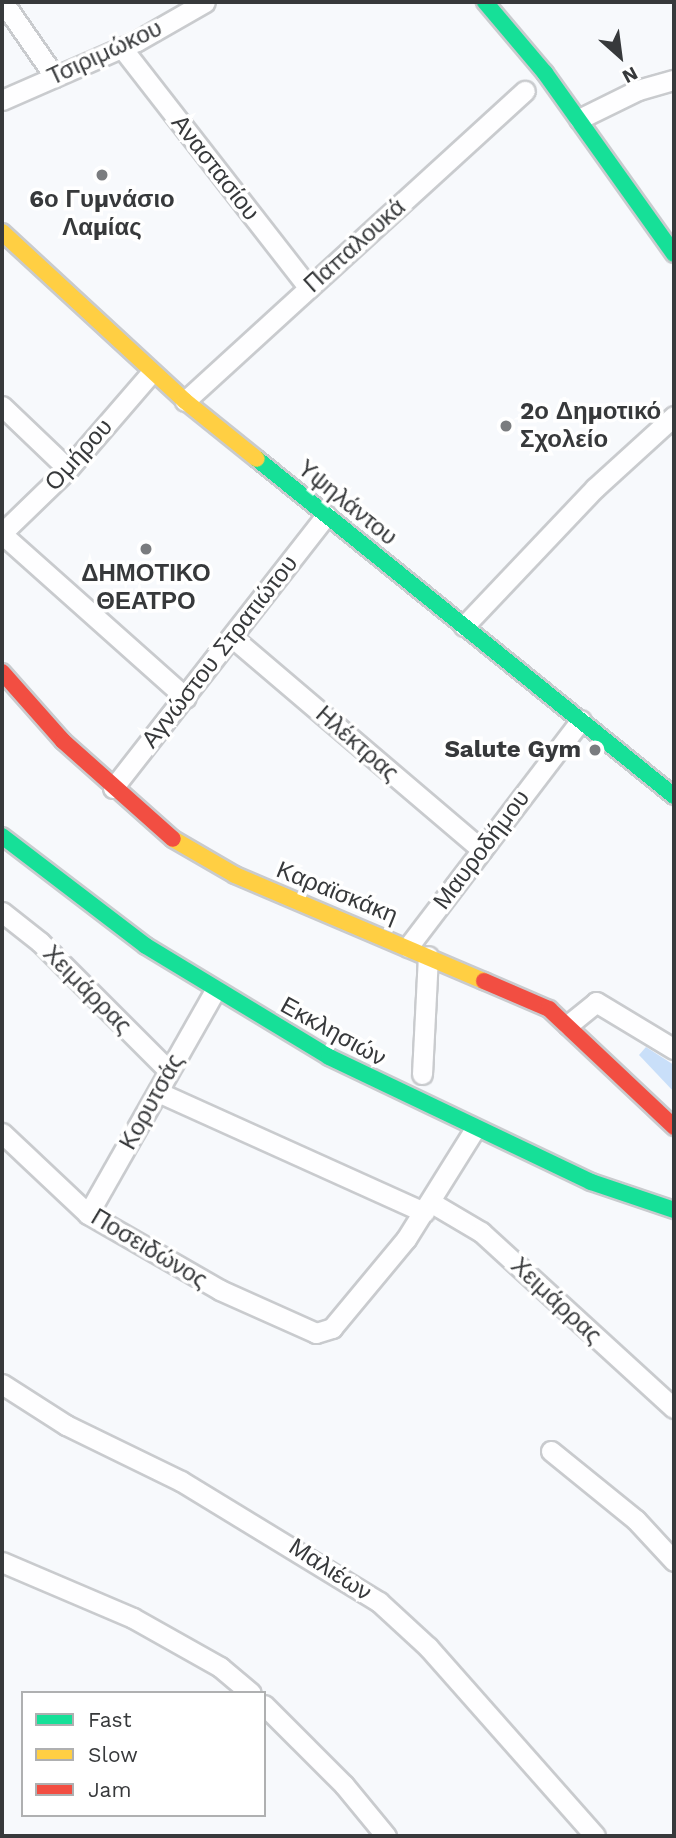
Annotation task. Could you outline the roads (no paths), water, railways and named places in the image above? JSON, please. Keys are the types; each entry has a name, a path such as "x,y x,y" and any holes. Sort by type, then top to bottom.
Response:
{"street":[{"path":"3,2 55,77"},
{"name":"Τσιριμώκου","path":"2,100 122,48 205,2"},
{"path":"485,2 579,119 674,254"},
{"name":"Αναστασίου","path":"122,48 309,288"},
{"path":"579,119 638,90 674,80"},
{"name":"Παπαλουκά","path":"185,401 525,91"},
{"name":"Υψηλάντου","path":"2,232 185,401 674,796"},
{"name":"Ομήρου","path":"2,533 68,469 152,373"},
{"path":"2,406 68,469"},
{"path":"464,626 595,488 674,416"},
{"name":"Αγνώστου Στρατιώτου","path":"113,788 233,638 326,515"},
{"path":"2,533 186,698"},
{"name":"Ηλέκτρας","path":"233,638 482,850"},
{"name":"Καραϊσκάκη","path":"2,672 113,788 201,858 522,995 568,1025 674,1127"},
{"name":"Μαυροδήμου","path":"408,947 582,720"},
{"name":"Εκκλησιών","path":"2,836 146,946 215,990 349,1068 474,1130 591,1182 674,1210"},
{"name":"Χειμάρρας","path":"2,912 40,942 169,1071"},
{"path":"422,1074 428,956"},
{"name":"Κορυτσάς","path":"89,1214 215,990"},
{"path":"568,1025 596,1002 674,1049"},
{"name":"Χειμάρρας","path":"158,1092 481,1232 674,1408"},
{"path":"428,1207 474,1130"},
{"name":"Ποσειδώνος","path":"2,1133 89,1214 208,1284 316,1333 332,1328 347,1312 428,1207"},
{"name":"Μαλιέων","path":"2,1384 66,1425 181,1481 379,1602 428,1647 595,1836"},
{"path":"551,1451 636,1520 674,1561"},
{"path":"2,1562 133,1618 220,1667 249,1691"},
{"path":"266,1707 344,1784 386,1836"}],"place":[{"name":"6ο Γυμνάσιο Λαμίας","path":"102,175"},
{"name":"2ο Δημοτικό Σχολείο","path":"506,426"},
{"name":"ΔΗΜΟΤΙΚΟ ΘΕΑΤΡΟ","path":"146,549"},
{"name":"Salute Gym","path":"595,750"}]}
